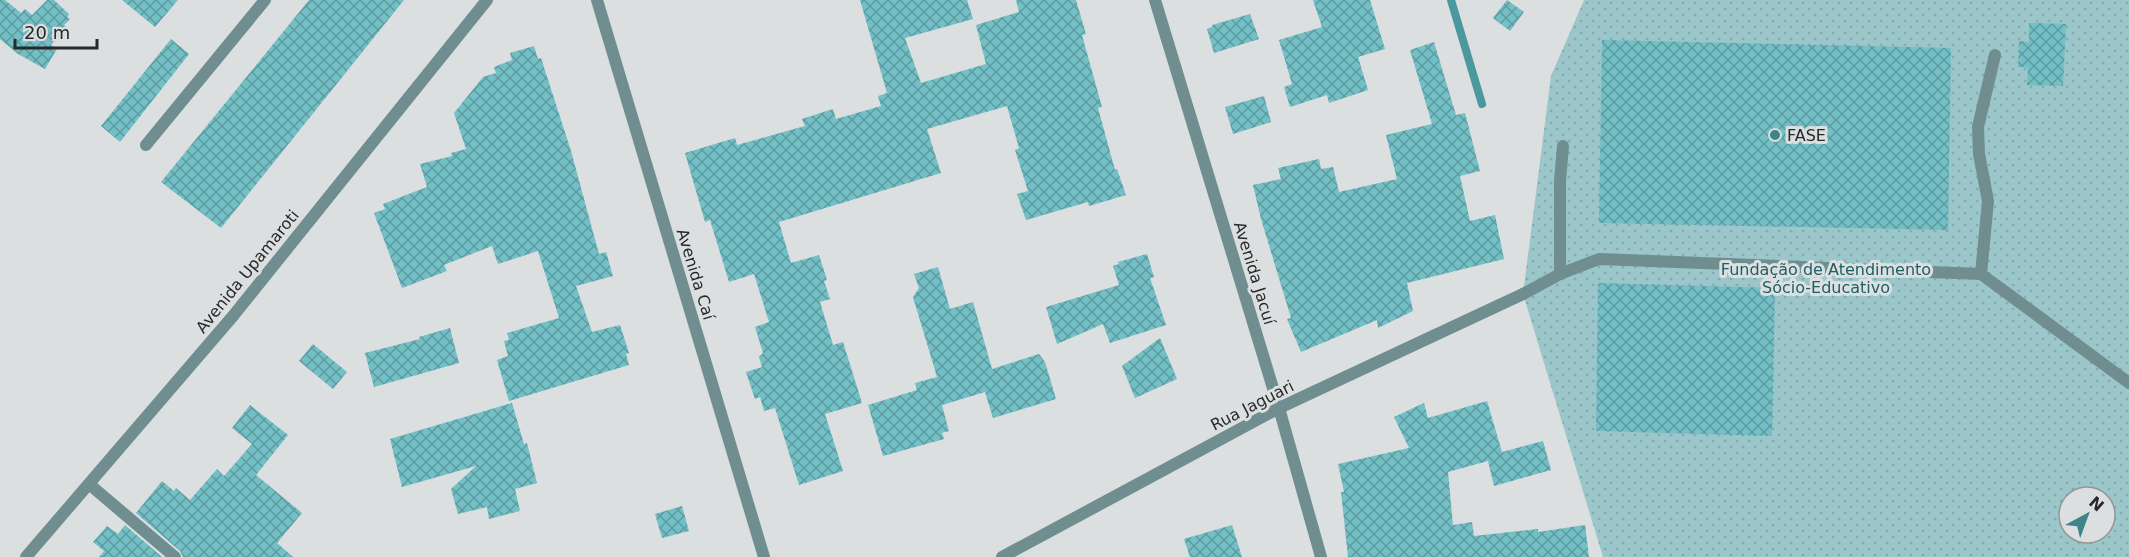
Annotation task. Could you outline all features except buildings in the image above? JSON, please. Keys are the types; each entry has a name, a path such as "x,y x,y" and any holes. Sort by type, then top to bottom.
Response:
{"street":[{"path":"147,145 265,0"},
{"name":"Avenida Upamaroti","path":"26,557 233,316 487,0"},
{"name":"Avenida Caí","path":"597,0 764,557"},
{"name":"Avenida Jacuí","path":"1155,0 1279,408 1321,557"},
{"path":"1995,55 1978,127 1979,154 1988,201 1981,274 2129,383"},
{"path":"1560,274 1560,181 1563,146"},
{"name":"Rua Jaguari","path":"1002,557 1279,408 1523,294 1560,274 1599,259 1981,274"},
{"path":"89,484 175,557"}],"green space":[{"name":"Fundação de Atendimento Sócio-Educativo","path":"1584,0 2129,0 2129,557 1603,557 1523,294 1551,76"}],"waterway":[{"path":"1451,0 1482,104"}],"place":[{"name":"FASE","path":"1775,135"}]}
